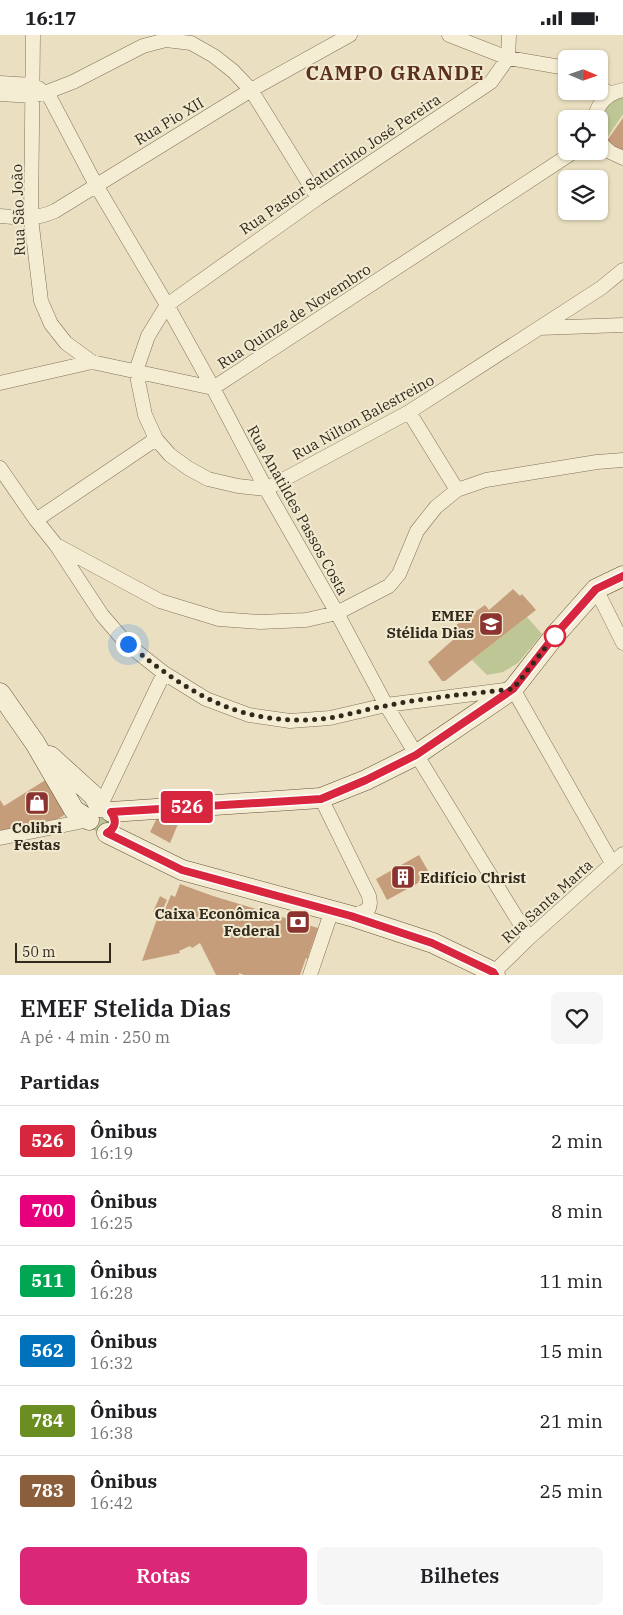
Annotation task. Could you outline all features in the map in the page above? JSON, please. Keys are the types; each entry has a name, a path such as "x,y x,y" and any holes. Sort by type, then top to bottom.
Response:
{"main road":[{"path":"100,813 321,799 366,780 416,755 513,689 556,634 596,589 623,575"},
{"path":"0,693 35,743 93,795 100,813"},
{"path":"100,813 115,817 115,824 107,833 182,870 342,913 432,943 493,974"}],"street":[{"name":"Rua São João","path":"33,35 31,218 41,301 51,324 66,343 92,362"},
{"name":"Rua Pio XII","path":"0,216 31,218 55,211 251,91 350,35"},
{"path":"449,35 508,58 558,67"},
{"path":"508,58 509,35"},
{"path":"0,83 47,92 73,82 143,46 166,41 190,43 214,56 233,71 251,91 318,198"},
{"name":"Rua Pastor Saturnino José Pereira","path":"166,305 318,198 491,82 508,58"},
{"path":"0,94 33,90"},
{"path":"597,110 610,90"},
{"name":"Rua Anatildes Passos Costa","path":"47,92 96,185 213,388 266,489 337,613 386,705 529,938"},
{"path":"608,150 623,158"},
{"name":"Rua Quinze de Novembro","path":"0,383 92,362 213,388 561,160"},
{"name":"Rua Nilton Balestreino","path":"266,489 409,413 601,288 623,270"},
{"path":"166,305 148,336 136,371 145,415 156,439 170,455 208,479 238,486 266,489"},
{"path":"539,328 623,325"},
{"path":"409,413 458,490"},
{"path":"36,520 156,439"},
{"path":"56,545 160,601 219,619 269,622 306,620 337,613 389,586 399,574 417,531 436,507 458,490 486,480 597,462 623,460"},
{"path":"0,469 56,545 102,615 128,644 164,673 206,699 249,715 290,721 330,718 386,705 513,689 612,863"},
{"path":"596,589 623,643"},
{"path":"0,838 100,813 164,673"},
{"path":"310,975 342,913 363,912 369,908 370,903 369,896 321,799"},
{"name":"Rua Santa Marta","path":"493,974 529,938 623,854"}],"green space":[{"path":"623,91 623,114 608,136 608,110 601,110"},
{"path":"527,617 542,634 518,663 503,672 487,675 472,660"},
{"path":"90,815 115,817 113,828 101,834 92,829"}],"building":[{"path":"623,118 623,155 608,147 608,139"},
{"path":"513,589 520,596 522,594 536,610 445,681 442,681 428,662 455,638 449,630 485,605 489,610"},
{"name":"Colibri Festas","path":"47,779 68,810 63,816 53,821 0,832 0,800 4,806"},
{"path":"181,817 170,843 150,832 157,818"},
{"name":"Edifício Christ","path":"419,855 431,876 387,900 376,879"},
{"path":"180,884 318,928 308,956 310,957 309,959 306,958 300,975 244,975 239,973 239,975 216,975 200,943 192,948 190,946 179,951 180,953 142,961 157,919 160,921 171,895 175,897"},
{"path":"160,896 167,900 160,915 153,912"}],"bus line":[{"name":"526","path":"495,975 493,972 432,943 332,910 182,870 107,833 110,832 115,824 115,817 111,812 321,799 366,780 416,755 513,689 556,634 596,589 623,576"}],"place":[{"name":"EMEF Stélida Dias","path":"491,624"},
{"name":"Colibri Festas","path":"37,803"},
{"name":"Edifício Christ","path":"403,877"},
{"name":"Caixa Econômica Federal","path":"298,922"}],"district":[{"name":"CAMPO GRANDE","path":"395,72"}],"route":[{"path":"128,644 164,673 206,699 249,715 290,721 330,718 386,705 513,689 556,634 555,636"}]}
